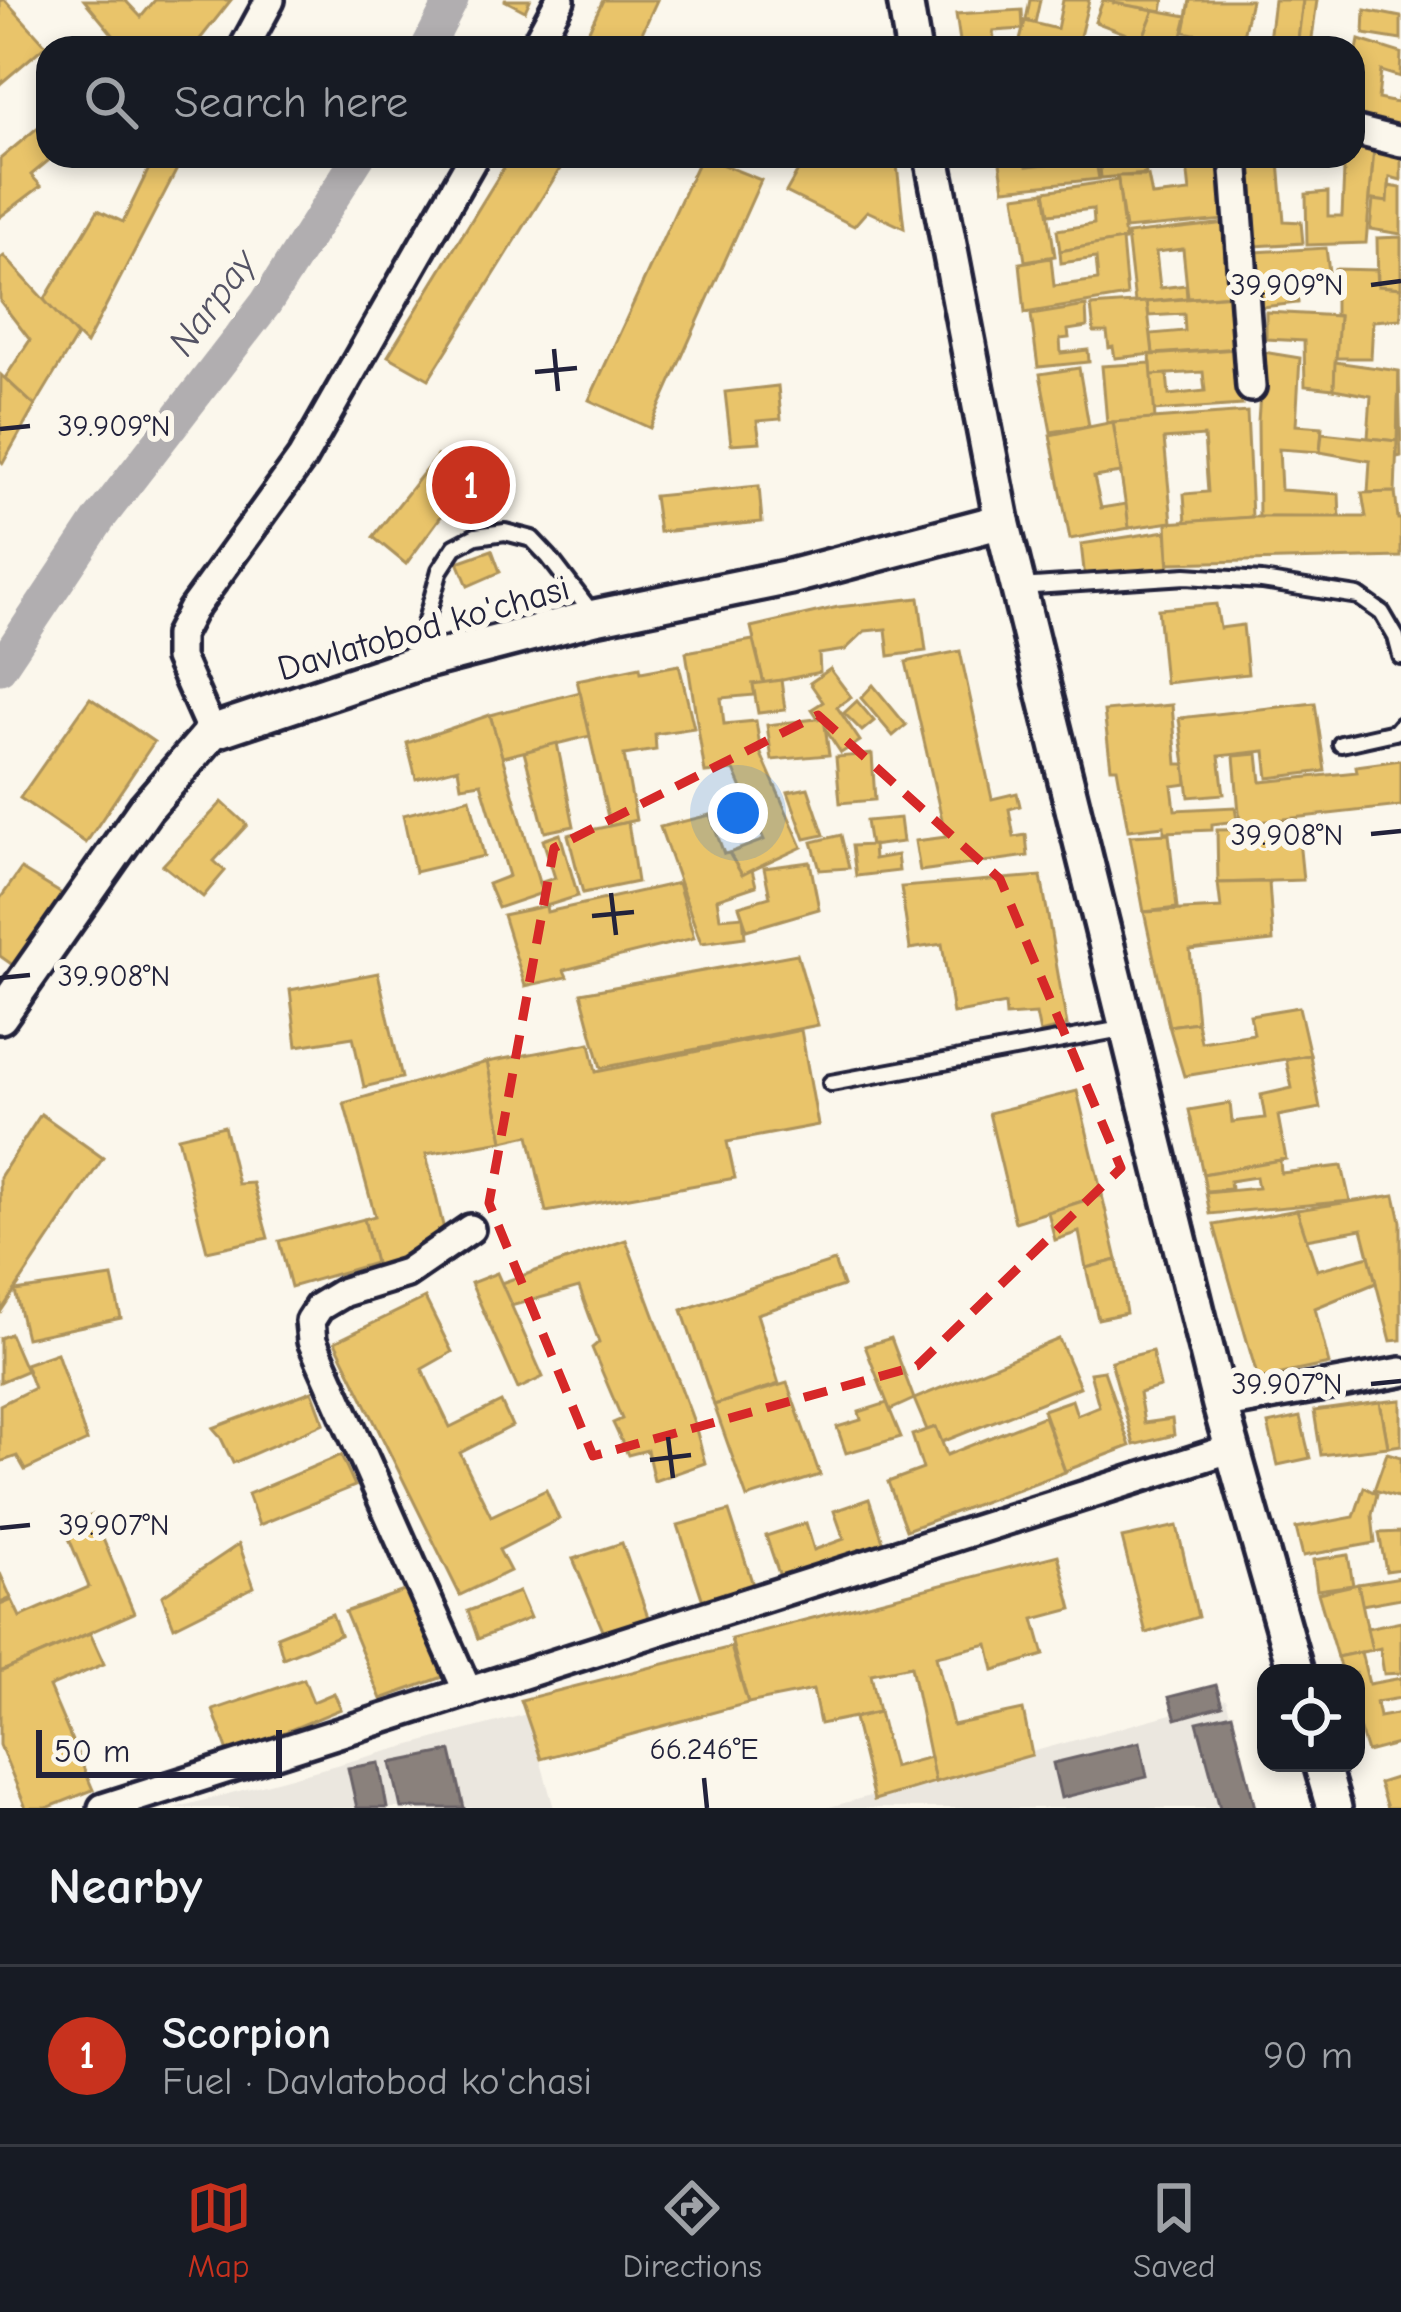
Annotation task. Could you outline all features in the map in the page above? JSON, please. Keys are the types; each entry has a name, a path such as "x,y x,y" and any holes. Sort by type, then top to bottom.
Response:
{"street":[{"path":"250,36 270,0"},
{"path":"540,36 560,0"},
{"path":"905,0 911,36"},
{"path":"1365,133 1401,142"},
{"path":"0,1016 146,808 212,732 179,658 179,635 191,610 302,458 466,168"},
{"path":"934,168 1002,521 1220,1405 1293,1664"},
{"path":"1235,168 1251,387"},
{"name":"Davlatobod ko'chasi","path":"212,732 414,664 595,617 790,577 1002,521"},
{"path":"468,1691 312,1341 310,1321 320,1307 344,1292 406,1273 470,1229"},
{"path":"1220,1405 1401,1372"},
{"path":"103,1808 1233,1448"},
{"path":"1324,1772 1334,1808"}],"lane":[{"path":"414,664 440,570 454,548 476,536 505,532 532,539 595,617"},
{"path":"1019,586 1186,576 1262,581 1358,596 1382,613 1401,656"},
{"path":"1341,744 1395,732 1401,725"},
{"path":"831,1083 1129,1028"}],"highlighted area":[{"path":"818,715 1000,879 1121,1168 917,1366 593,1456 489,1203 554,848"}],"shaded area":[{"path":"1226,1699 1255,1808 826,1808"},
{"path":"527,1714 554,1808 175,1808"}],"building: Homes":[{"path":"0,0 5,0 38,36 36,53 0,84"},
{"path":"84,0 125,0 141,17 155,0 231,0 202,36 114,36"},
{"path":"504,0 530,0 525,11"},
{"path":"603,0 657,0 640,36 588,32"},
{"path":"1030,0 1040,0 1035,23 1026,20"},
{"path":"1063,0 1089,0 1080,36 1021,36 1025,21 1057,29"},
{"path":"1103,0 1154,10 1144,36 1095,22"},
{"path":"1115,0 1164,0 1162,11"},
{"path":"1190,0 1251,0 1243,36 1184,32"},
{"path":"1274,0 1303,0 1298,36 1270,36"},
{"path":"1303,0 1317,0 1312,36 1298,36"},
{"path":"1022,10 1023,29 993,31 994,36 959,36 956,14"},
{"path":"1154,10 1187,16 1182,36 1144,36"},
{"path":"1365,10 1401,17 1401,40 1364,34"},
{"path":"1365,42 1401,53 1400,77 1381,71 1378,99 1397,103 1401,87 1401,137 1365,129"},
{"path":"36,129 39,168 31,175 41,186 0,217 0,159"},
{"path":"1365,147 1374,149 1366,243 1307,245 1306,194 1328,192 1328,216 1342,216 1344,170 1336,168 1365,168"},
{"path":"1374,149 1401,156 1401,180 1390,177 1388,202 1370,200"},
{"path":"149,168 177,169 86,344 43,302 98,210 123,222"},
{"path":"504,168 561,168 429,379 388,356"},
{"path":"695,168 731,168 761,180 650,428 589,400"},
{"path":"897,168 904,228 867,211 854,226 786,192 799,169"},
{"path":"1001,168 1097,168 1099,179 1004,189"},
{"path":"1100,168 1145,168 1146,174 1101,178"},
{"path":"1187,168 1222,168 1225,220 1125,229 1117,176 1148,176 1152,196 1190,192"},
{"path":"1249,168 1280,168 1284,221 1301,222 1303,243 1255,246"},
{"path":"1118,180 1125,240 1060,251 1057,230 1094,224 1093,209 1049,214 1045,191"},
{"path":"1389,186 1401,188 1401,234 1370,229 1373,200 1388,202"},
{"path":"1045,192 1055,256 1025,261 1015,196"},
{"path":"1227,223 1234,295 1188,298 1183,249 1156,252 1160,288 1186,285 1187,298 1135,303 1127,234"},
{"path":"1401,237 1401,288 1378,286 1377,238"},
{"path":"1122,240 1127,296 1025,313 1020,263 1051,258 1054,286 1098,280 1096,258 1061,263 1060,251"},
{"path":"1326,248 1329,272 1296,275 1298,303 1261,307 1255,252"},
{"path":"4,256 77,336 35,406 5,378 30,340 0,301 0,259"},
{"path":"1335,269 1377,270 1378,286 1401,288 1401,319 1373,321 1371,358 1335,358 1339,316 1335,315"},
{"path":"1234,295 1240,348 1153,354 1151,334 1185,331 1184,314 1149,316 1147,302"},
{"path":"1147,302 1153,354 1115,358 1107,332 1094,332 1091,306"},
{"path":"1086,306 1087,327 1068,330 1069,338 1060,339 1061,353 1088,350 1089,362 1038,367 1031,315"},
{"path":"1266,312 1339,316 1334,389 1305,386 1304,341 1266,339"},
{"path":"1238,349 1242,405 1154,411 1150,355","holes":["1203,372 1205,391 1169,395 1167,374"]},
{"path":"1263,352 1300,358 1296,425 1322,427 1320,452 1279,449 1281,490 1339,494 1340,518 1259,517"},
{"path":"1335,362 1399,371 1397,441 1368,438 1371,396 1334,389"},
{"path":"1151,363 1155,420 1107,423 1102,366"},
{"path":"1079,368 1089,426 1051,432 1040,374"},
{"path":"1399,371 1401,456 1397,457"},
{"path":"1,375 35,406 3,463 0,460"},
{"path":"778,386 781,419 757,421 760,442 731,444 725,392"},
{"path":"1247,412 1252,517 1186,523 1184,494 1208,492 1204,436 1164,439 1172,522 1129,528 1113,422"},
{"path":"1113,422 1121,473 1094,477 1101,508 1126,504 1129,528 1070,539 1050,435"},
{"path":"1322,433 1397,441 1395,492 1368,493 1370,461 1320,452"},
{"path":"437,456 467,481 406,564 373,537"},
{"path":"759,486 762,522 659,532 654,496"},
{"path":"1395,492 1401,557 1169,563 1167,523 1366,517 1362,493"},
{"path":"1166,531 1169,569 1085,579 1081,544"},
{"path":"492,550 500,572 468,586 458,562"},
{"path":"919,598 926,651 889,656 886,629 865,631 845,650 819,654 820,672 764,684 751,627 838,607"},
{"path":"1216,604 1220,628 1243,625 1248,674 1165,683 1158,609"},
{"path":"753,640 764,684 753,684 755,695 721,698 724,724 756,721 761,754 802,847 742,875 729,853 764,840 734,770 705,773 686,652"},
{"path":"960,651 992,799 1017,793 1020,806 1009,809 1014,837 1026,835 1028,856 920,871 915,841 946,837 906,662"},
{"path":"679,665 694,728 655,734 656,750 624,755 636,820 610,826 577,680 640,667 641,672"},
{"path":"830,669 851,697 837,707 860,741 841,753 812,709 823,702 810,683"},
{"path":"781,680 785,710 758,713 753,684"},
{"path":"873,685 906,725 893,736 861,698"},
{"path":"580,692 590,736 502,757 490,715"},
{"path":"90,698 154,742 86,843 20,798"},
{"path":"857,701 874,721 862,731 844,713"},
{"path":"1315,703 1325,771 1268,778 1265,751 1219,756 1224,794 1189,797 1179,718"},
{"path":"1172,705 1177,764 1185,764 1187,784 1172,786 1175,810 1235,807 1237,821 1212,824 1212,830 1164,832 1164,826 1128,830 1117,768 1111,768 1104,711"},
{"path":"490,715 542,893 498,908 488,884 509,876 481,783 461,786 458,768 416,779 407,743"},
{"path":"824,718 829,755 772,760 767,725"},
{"path":"557,743 574,826 545,832 524,752"},
{"path":"872,754 875,800 840,803 836,757"},
{"path":"1258,754 1261,782 1357,772 1356,766 1401,760 1401,806 1240,824 1234,756"},
{"path":"808,788 824,835 805,839 788,792"},
{"path":"470,798 484,856 415,872 403,815"},
{"path":"222,802 247,825 214,861 225,871 203,897 163,865"},
{"path":"710,815 724,854 729,853 742,875 752,870 756,886 717,899 720,918 743,916 745,937 701,943 660,827"},
{"path":"900,818 903,842 870,846 866,821"},
{"path":"1297,820 1303,880 1218,883 1217,830 1272,829 1272,822"},
{"path":"628,822 637,882 583,893 568,835"},
{"path":"560,834 578,896 546,906 539,883 555,878 543,840"},
{"path":"1169,834 1177,908 1144,912 1130,836"},
{"path":"841,835 849,868 820,870 812,842"},
{"path":"873,845 874,859 897,855 899,871 856,876 852,846"},
{"path":"810,862 819,909 747,930 739,906 770,897 764,868"},
{"path":"21,869 62,894 14,966 0,956 0,899"},
{"path":"1041,876 1067,1026 1040,1033 1036,1014 1006,1016 1005,1004 953,1014 942,944 910,949 901,887"},
{"path":"1269,882 1273,941 1190,950 1197,1022 1169,1026 1144,912 1221,908 1218,883"},
{"path":"678,883 694,938 564,970 567,977 525,986 503,915 546,906 547,912"},
{"path":"797,954 818,1025 601,1068 581,993"},
{"path":"378,973 402,1078 364,1087 353,1037 297,1046 290,990"},
{"path":"1299,1007 1310,1055 1184,1076 1169,1026 1197,1022 1201,1042 1254,1034 1250,1015"},
{"path":"801,1030 818,1125 727,1142 735,1178 546,1212 529,1135 503,1141 487,1062 590,1043 596,1072"},
{"path":"1310,1055 1320,1108 1278,1116 1286,1159 1203,1174 1189,1110 1230,1103 1232,1122 1265,1118 1261,1095 1292,1088 1286,1059"},
{"path":"487,1062 503,1141 426,1154 449,1251 377,1272 364,1219 375,1216 344,1103"},
{"path":"1077,1091 1102,1195 1015,1222 989,1113"},
{"path":"41,1114 103,1158 1,1311 0,1177"},
{"path":"224,1126 238,1184 253,1183 268,1238 207,1251 178,1137"},
{"path":"1280,1160 1281,1173 1342,1166 1350,1201 1210,1214 1206,1193 1258,1188 1256,1177 1230,1181 1231,1189 1206,1191 1203,1174"},
{"path":"1102,1195 1117,1260 1086,1268 1079,1232 1055,1240 1048,1212"},
{"path":"1395,1195 1401,1222 1401,1340 1391,1341 1362,1229 1306,1239 1297,1210"},
{"path":"1297,1210 1317,1270 1369,1256 1376,1283 1315,1308 1329,1364 1258,1379 1214,1225"},
{"path":"364,1219 375,1263 291,1287 279,1241"},
{"path":"626,1240 705,1463 654,1481 647,1450 628,1455 613,1423 622,1419 592,1348 599,1342 579,1287 511,1306 501,1283"},
{"path":"1117,1260 1126,1313 1098,1319 1086,1268"},
{"path":"834,1261 843,1286 757,1314 779,1384 714,1405 682,1310"},
{"path":"497,1273 543,1377 518,1389 471,1283"},
{"path":"112,1277 121,1318 26,1338 15,1291"},
{"path":"425,1298 452,1352 422,1369 450,1427 501,1402 512,1426 460,1453 491,1516 546,1490 559,1519 499,1550 510,1571 460,1595 335,1342"},
{"path":"10,1334 26,1371 0,1382 0,1338"},
{"path":"891,1338 914,1399 890,1410 865,1346"},
{"path":"1059,1339 1080,1387 942,1442 936,1427 927,1430 914,1399"},
{"path":"1152,1351 1160,1387 1139,1393 1144,1423 1172,1419 1174,1435 1134,1445 1111,1361"},
{"path":"57,1353 87,1441 25,1470 17,1456 0,1462 0,1405 34,1388 25,1364"},
{"path":"1104,1371 1130,1446 1065,1471 1043,1410 1072,1400 1077,1415 1099,1406 1090,1373"},
{"path":"787,1383 820,1475 747,1498 714,1405"},
{"path":"312,1391 324,1423 233,1463 213,1428"},
{"path":"1401,1400 1401,1445 1388,1447 1380,1402"},
{"path":"1380,1402 1388,1447 1321,1455 1314,1411"},
{"path":"887,1403 901,1437 846,1453 837,1427 861,1420 859,1412"},
{"path":"1044,1416 1065,1472 906,1530 888,1482 923,1469 912,1435 936,1427 947,1455"},
{"path":"1300,1417 1310,1458 1278,1465 1268,1424"},
{"path":"1387,1453 1401,1457 1401,1498 1374,1490"},
{"path":"341,1455 355,1486 259,1525 248,1494"},
{"path":"1364,1487 1377,1494 1372,1515 1375,1543 1303,1556 1296,1528 1354,1517"},
{"path":"869,1499 884,1544 780,1577 766,1536 806,1523 814,1550 844,1539 834,1511"},
{"path":"729,1511 754,1588 704,1604 678,1525"},
{"path":"93,1515 134,1613 0,1672 0,1605 12,1600 20,1617 89,1587 64,1526"},
{"path":"1177,1526 1198,1617 1146,1633 1122,1538"},
{"path":"1401,1532 1401,1569 1386,1571 1379,1533"},
{"path":"622,1543 649,1620 604,1633 573,1559"},
{"path":"239,1544 254,1587 174,1627 162,1596"},
{"path":"1058,1555 1072,1609 1034,1619 1044,1655 994,1670 988,1644 936,1656 953,1725 1023,1710 1032,1755 935,1782 911,1666 871,1674 879,1712 820,1724 813,1690 748,1703 731,1639"},
{"path":"1348,1555 1353,1585 1317,1590 1313,1560"},
{"path":"0,1573 11,1598 0,1603"},
{"path":"1401,1577 1401,1598 1362,1605 1358,1584"},
{"path":"1358,1584 1372,1650 1337,1657 1318,1593"},
{"path":"407,1590 443,1677 381,1699 345,1612"},
{"path":"519,1592 530,1618 478,1639 468,1611"},
{"path":"332,1614 340,1635 283,1658 277,1636"},
{"path":"1401,1621 1401,1673 1384,1674 1380,1648 1372,1650 1367,1628"},
{"path":"90,1633 104,1664 49,1687 93,1790 47,1808 26,1808 0,1745 0,1672"},
{"path":"731,1647 748,1703 541,1759 521,1700"},
{"path":"1361,1652 1364,1664 1339,1664 1337,1657"},
{"path":"1365,1668 1369,1684 1401,1678 1401,1698 1376,1702 1379,1717 1401,1713 1401,1743 1367,1752"},
{"path":"304,1679 313,1702 334,1693 341,1709 229,1755 213,1710"},
{"path":"879,1712 893,1767 930,1757 935,1782 874,1800 854,1718"},
{"path":"1401,1776 1401,1808 1387,1808 1379,1783"}],"building: Industry":[{"path":"1216,1685 1222,1706 1176,1719 1169,1697"},
{"path":"1232,1714 1255,1808 1220,1808 1197,1722"},
{"path":"1140,1742 1147,1777 1061,1798 1053,1763"},
{"path":"451,1751 464,1808 401,1808 391,1763"},
{"path":"379,1763 387,1808 357,1808 348,1768"}],"waterway":[{"name":"Narpay","path":"433,36 452,0"},
{"name":"Narpay","path":"0,668 100,518 266,303 351,168"}],"place":[{"name":"Scorpion","path":"471,485"}]}
